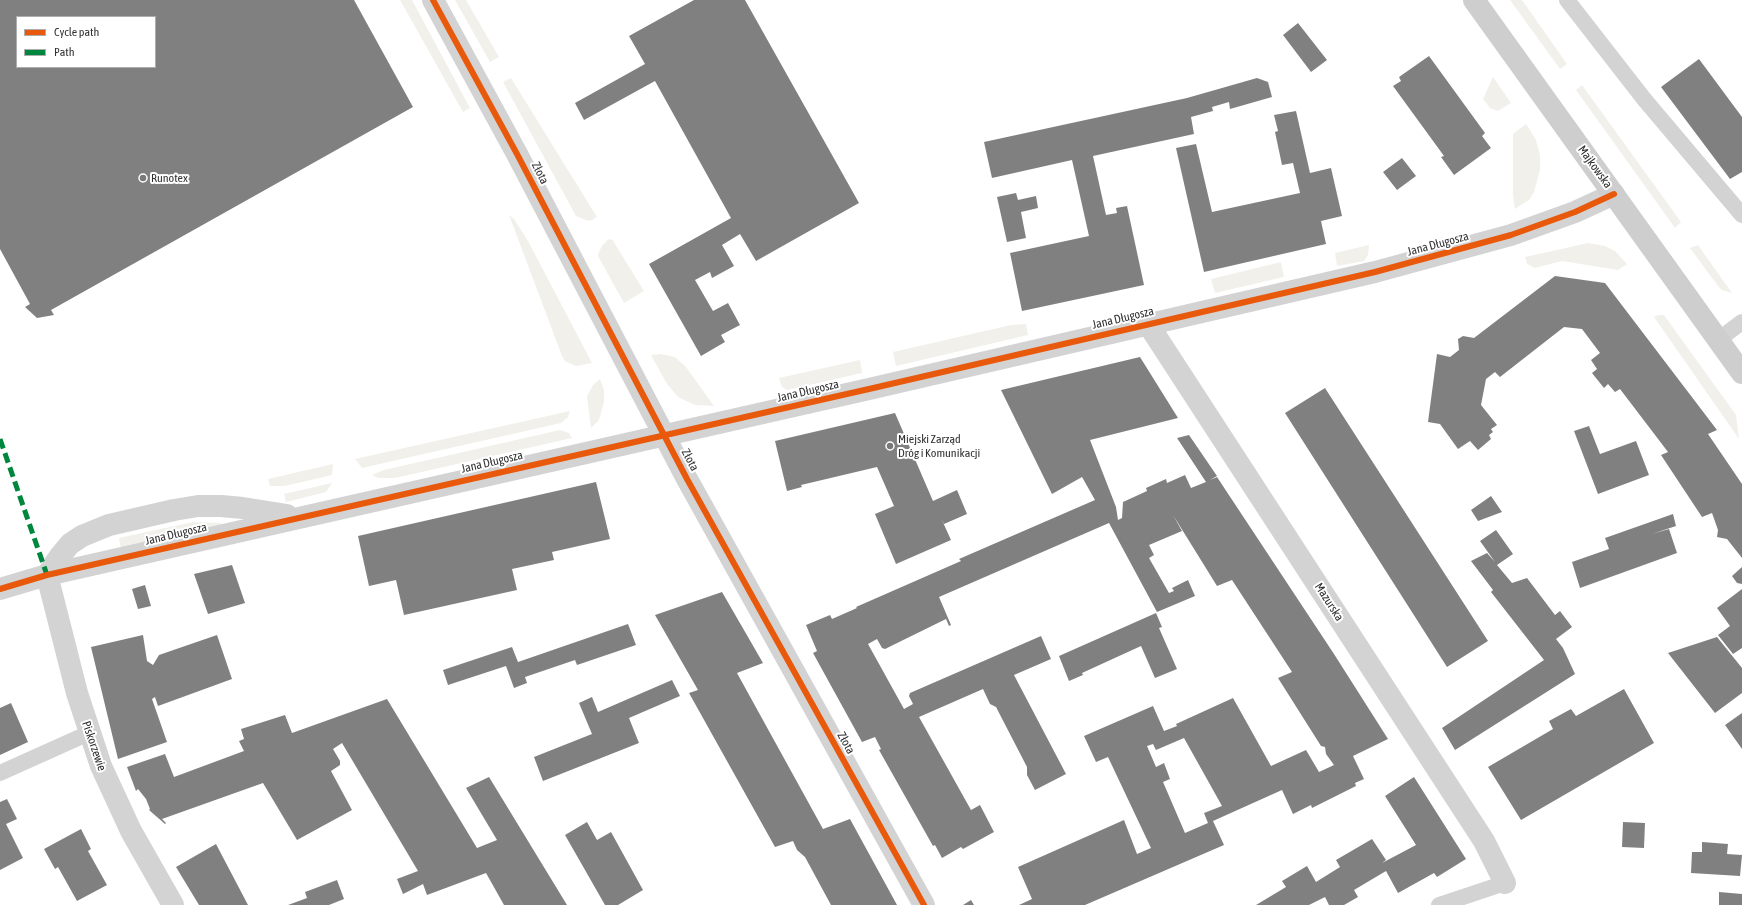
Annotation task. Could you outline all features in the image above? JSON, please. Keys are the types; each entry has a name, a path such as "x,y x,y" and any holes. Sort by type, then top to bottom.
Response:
{"main road":[{"name":"Majkowska","path":"1474,0 1742,373"}],"street":[{"name":"Złota","path":"433,0 517,154 664,435 924,905"},
{"name":"Jana Długosza","path":"0,590 47,575 298,517 1368,274 1460,250 1547,222 1614,194"},
{"name":"Mazurska","path":"1148,324 1484,841 1505,883"},
{"name":"Jana Długosza","path":"47,575 70,544 82,536 95,529 138,518 198,506 221,506 298,517"},
{"name":"Piskorzewie","path":"47,575 77,693 89,733 114,798 173,905"}],"lane":[{"path":"1567,0 1644,99 1742,215"},
{"path":"1718,340 1742,322"},
{"path":"0,773 89,733"},
{"path":"1439,905 1505,883"}],"shaded area":[{"path":"400,0 412,0 470,108 463,112"},
{"path":"455,0 466,0 499,57 490,62"},
{"path":"1510,0 1522,0 1567,64 1560,69"},
{"path":"1493,77 1511,103 1498,111 1490,108 1483,99"},
{"path":"511,78 597,217 592,220 588,221 576,216 503,82"},
{"path":"1582,85 1681,222 1675,228 1576,90"},
{"path":"1526,124 1536,140 1540,155 1540,170 1534,192 1530,199 1515,209 1513,195 1513,134"},
{"path":"509,215 514,219 528,241 592,363 576,366 565,361 562,356"},
{"path":"608,239 613,240 644,291 624,303 598,256 602,246"},
{"path":"1588,243 1605,246 1615,251 1627,264 1618,270 1562,261 1535,268 1527,264 1525,257"},
{"path":"1369,245 1368,255 1364,261 1337,266 1335,253"},
{"path":"1698,245 1732,293 1722,290 1718,286 1690,248"},
{"path":"1281,262 1284,277 1215,293 1211,279"},
{"path":"1664,315 1736,415 1739,439 1654,317"},
{"path":"1026,324 1028,335 896,366 893,352 1011,325"},
{"path":"660,354 675,357 686,367 714,406 695,405 678,397 667,384 651,355"},
{"path":"860,360 862,373 787,390 782,387 779,378"},
{"path":"600,379 604,390 604,402 599,420 591,428 587,396 593,385"},
{"path":"570,411 568,417 561,423 362,468 355,459"},
{"path":"560,430 569,433 572,438 395,478 378,478 372,475 384,470"},
{"path":"333,464 332,475 285,486 270,486 268,479"},
{"path":"332,483 326,492 286,502 284,494"},
{"path":"193,522 221,523 221,525 121,549 119,538"}],"building":[{"name":"Runotex","path":"0,0 354,0 413,107 51,310 54,315 37,318 25,307 30,304 0,249"},
{"path":"694,0 745,0 859,203 756,261 740,234 722,245 734,266 712,278 710,272 695,280 713,311 728,303 740,325 721,335 725,342 701,356 649,264 731,218 655,81 584,120 575,103 645,64 629,36"},
{"path":"1298,23 1327,60 1311,72 1283,35"},
{"path":"1429,56 1485,133 1482,136 1491,148 1454,175 1441,157 1444,156 1393,86 1401,81 1399,77"},
{"path":"1699,59 1742,117 1742,172 1730,179 1661,87"},
{"path":"1257,78 1268,82 1272,97 1230,109 1229,102 1212,107 1213,111 1191,117 1194,134 1093,156 1106,215 1117,213 1116,208 1127,206 1144,285 1022,311 1010,253 1089,236 1072,160 992,178 984,142 1187,98"},
{"path":"1296,111 1310,173 1331,168 1342,216 1321,221 1326,244 1204,272 1176,148 1196,144 1212,212 1300,193 1293,163 1282,165 1275,132 1278,131 1274,115"},
{"path":"1402,158 1416,176 1397,190 1383,172"},
{"path":"1016,193 1018,200 1036,196 1038,208 1021,212 1026,238 1007,242 997,197"},
{"path":"1555,276 1605,283 1717,430 1708,434 1742,484 1742,558 1727,539 1717,537 1718,530 1712,513 1702,517 1661,455 1668,452 1620,389 1615,392 1608,384 1604,388 1592,373 1597,369 1591,360 1600,353 1582,329 1564,327 1500,377 1495,372 1486,379 1481,405 1497,425 1491,429 1493,432 1489,435 1491,439 1478,450 1470,441 1458,449 1440,424 1428,422 1437,354 1450,357 1459,350 1458,339 1463,336 1474,338"},
{"path":"1140,357 1178,418 1090,440 1116,507 1118,520 1122,518 1123,502 1147,491 1146,488 1166,479 1167,483 1185,475 1191,488 1206,482 1177,438 1189,435 1217,476 1210,480 1217,477 1334,654 1388,739 1353,756 1364,779 1355,783 1356,786 1312,808 1311,805 1293,814 1282,790 1213,821 1224,845 1085,905 1019,905 1032,899 1018,867 1124,820 1137,854 1151,848 1108,757 1096,762 1084,736 1153,706 1164,731 1233,698 1271,766 1306,750 1319,772 1334,765 1326,754 1325,747 1321,746 1278,678 1292,672 1232,580 1217,586 1173,515 1182,531 1149,545 1154,555 1149,558 1169,593 1174,591 1172,588 1188,580 1195,596 1157,612 1109,523 939,597 951,625 949,626 946,619 885,649 882,648 877,639 868,644 904,709 913,704 909,696 910,693 1041,636 1051,659 1014,675 1066,774 1035,790 1027,775 1027,767 996,707 990,704 983,689 919,717 971,810 980,805 994,832 963,849 961,847 942,858 935,845 933,846 879,750 881,749 875,737 862,742 813,653 817,651 806,625 830,615 832,619 961,561 959,559 1095,500 1082,477 1052,494 1001,390","holes":["1184,738 1222,806 1204,813 1208,823 1185,833 1163,782 1170,779 1164,763 1156,767 1147,746 1153,744 1156,750"]},
{"path":"1325,388 1488,641 1447,667 1285,413"},
{"path":"895,413 933,501 957,490 967,514 944,524 941,518 951,540 896,564 875,514 894,506 877,467 801,485 802,487 787,491 775,441"},
{"path":"1589,426 1600,454 1636,441 1649,475 1598,494 1574,431"},
{"path":"596,482 610,539 552,552 554,560 512,569 517,590 404,615 396,580 369,586 358,536"},
{"path":"1491,496 1502,512 1478,521 1471,510"},
{"path":"1673,514 1676,526 1652,534 1669,529 1677,553 1580,588 1572,562 1609,549 1605,538"},
{"path":"1496,530 1513,554 1497,565 1512,583 1527,578 1555,615 1560,611 1572,627 1556,639 1563,648 1575,674 1455,750 1442,728 1544,660 1491,592 1493,590 1471,561 1487,553 1495,562 1480,541"},
{"path":"232,565 245,603 208,614 194,574"},
{"path":"1742,567 1742,584 1737,583 1732,576"},
{"path":"145,585 151,606 138,609 132,589"},
{"path":"1742,589 1742,648 1733,654 1718,635 1730,626 1717,608"},
{"path":"722,592 763,663 737,673 823,829 850,819 897,905 831,905 805,857 797,850 793,841 775,847 689,693 698,690 655,615"},
{"path":"1156,613 1162,627 1159,628 1177,669 1155,678 1141,646 1082,673 1083,675 1069,681 1059,656"},
{"path":"628,624 636,645 577,665 575,660 525,677 527,683 514,688 506,666 448,685 443,670 512,647 518,662"},
{"path":"143,635 147,661 153,665 159,655 217,635 232,679 158,706 155,697 152,699 167,742 118,759 91,647"},
{"path":"1717,637 1742,668 1742,693 1715,713 1668,653"},
{"path":"672,680 680,696 629,718 639,743 543,781 534,757 592,734 579,703 592,697 598,712"},
{"path":"1624,689 1654,743 1521,820 1488,767 1553,729 1549,721 1571,709 1576,716"},
{"path":"387,699 477,848 497,840 466,788 489,777 567,905 504,905 486,873 427,895 423,884 403,894 397,879 418,871 342,743 333,749 340,761 340,765 331,771 352,810 297,840 263,783 162,819 166,823 165,824 149,810 150,809 146,799 138,789 136,791 127,767 165,754 174,777 244,751 239,741 244,739 241,729 285,715 292,733"},
{"path":"11,703 28,742 0,755 0,708"},
{"path":"1742,713 1742,749 1725,725"},
{"path":"1414,777 1466,859 1437,877 1434,873 1398,893 1386,871 1354,890 1358,897 1344,905 1329,905 1325,897 1309,905 1256,905 1286,887 1282,881 1307,866 1316,882 1340,867 1336,860 1372,839 1386,860 1382,863 1416,845 1385,796"},
{"path":"7,799 17,819 6,824 23,858 0,870 0,802"},
{"path":"587,822 597,840 611,832 643,890 618,905 605,905 565,835"},
{"path":"1623,822 1645,823 1644,848 1622,847"},
{"path":"81,829 91,849 88,851 107,885 77,901 58,867 55,869 44,849"},
{"path":"1702,842 1728,844 1727,854 1742,855 1740,876 1691,873 1692,852 1702,852"},
{"path":"216,844 248,905 199,905 176,867"},
{"path":"337,880 344,899 329,905 288,905 307,898 305,892"},
{"path":"1719,892 1742,894 1742,905 1719,905"},
{"path":"971,900 974,905 963,905"}],"marked path":[{"path":"0,439 47,575"}],"cycle path":[{"path":"433,0 517,154 687,479 924,905"},
{"path":"0,589 47,575 869,389 1375,272 1511,235 1575,212 1614,194"}],"place":[{"name":"Runotex","path":"143,178"},
{"name":"Miejski Zarząd Dróg i Komunikacji","path":"890,446"}]}
